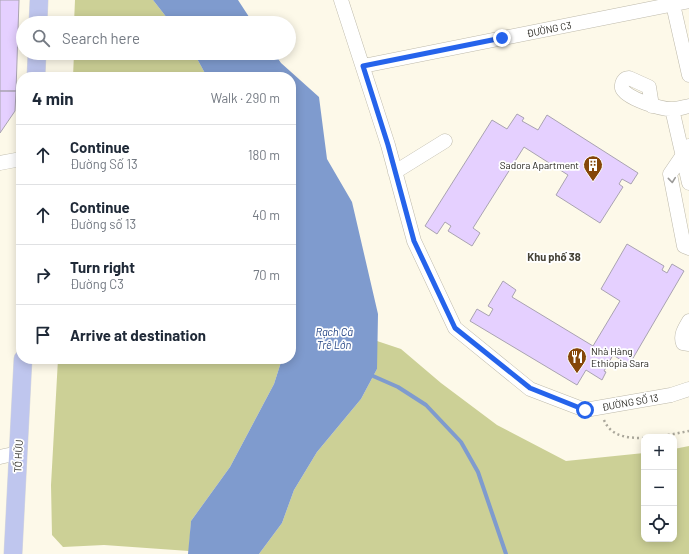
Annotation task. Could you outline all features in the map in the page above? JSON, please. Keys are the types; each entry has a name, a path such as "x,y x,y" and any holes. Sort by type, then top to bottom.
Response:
{"main road":[{"path":"38,16 39,0"},
{"path":"36,72 37,60"},
{"name":"TỐ HỮU","path":"13,554 23,364"}],"street":[{"path":"341,0 363,66"},
{"name":"ĐƯỜNG C3","path":"363,66 672,2 689,1"},
{"path":"672,2 689,75"},
{"name":"ĐƯỜNG SỐ 13","path":"363,66 388,145 414,241 455,328 530,388 585,410 671,395 689,389"},
{"path":"652,106 672,110 689,106"},
{"path":"672,110 686,151 689,183"},
{"path":"395,172 445,141"},
{"path":"686,151 670,174 684,246 689,248"},
{"path":"0,163 16,160"},
{"path":"689,321 683,332 682,338 683,343 689,344"},
{"path":"0,457 18,453"}],"path":[{"path":"603,414 607,427 615,434 627,437 641,438"},
{"path":"674,434 689,431"}],"green space":[{"path":"75,0 153,0 166,16 74,16"},
{"path":"74,60 198,60 204,72 73,72"},
{"path":"377,341 401,349 441,383 497,425 566,461 641,453 641,542 677,542 677,448 689,446 689,554 259,554 282,523 294,490 317,452 361,399 377,369"},
{"path":"58,364 280,364 274,384 230,467 191,521 189,551 104,545 63,547 52,535 51,485"}],"water":[{"path":"153,0 238,0 248,16 166,16"},
{"name":"Rạch Cá Trê Lớn","path":"198,60 279,60 291,72 204,72"},
{"name":"Rạch Cá Trê Lớn","path":"296,76 319,97 327,159 352,202 378,314 377,369 361,399 317,452 294,490 282,523 259,554 188,554 191,521 230,467 274,384 280,364 296,364"}],"building":[{"path":"0,0 19,0 18,16 16,16 16,91 0,91"},
{"path":"0,91 16,91 15,111 0,133"},
{"name":"Sadora Apartment","path":"517,114 524,118 522,121 538,130 547,115 638,173 631,184 622,179 619,184 623,187 600,223 556,195 568,175 524,147 473,228 480,233 472,246 448,231 451,226 445,222 437,234 425,226 492,120 507,129"},
{"path":"627,244 664,266 662,270 667,273 672,264 684,271 629,365 613,355 604,371 606,372 602,380 586,370 577,385 470,321 477,309 489,316 493,309 488,306 503,281 516,290 512,297 593,346 620,301 601,289"}],"waterway":[{"path":"373,376 398,387 426,405 461,442 478,472 506,554"}],"place":[{"name":"Sadora Apartment","path":"593,182"},
{"name":"Nhà Hàng Ethiopia Sara","path":"577,374"}],"district":[{"name":"Khu phố 38","path":"554,257"}],"route":[{"path":"502,38 363,66 388,145 414,241 455,328 530,388 585,410"}]}
